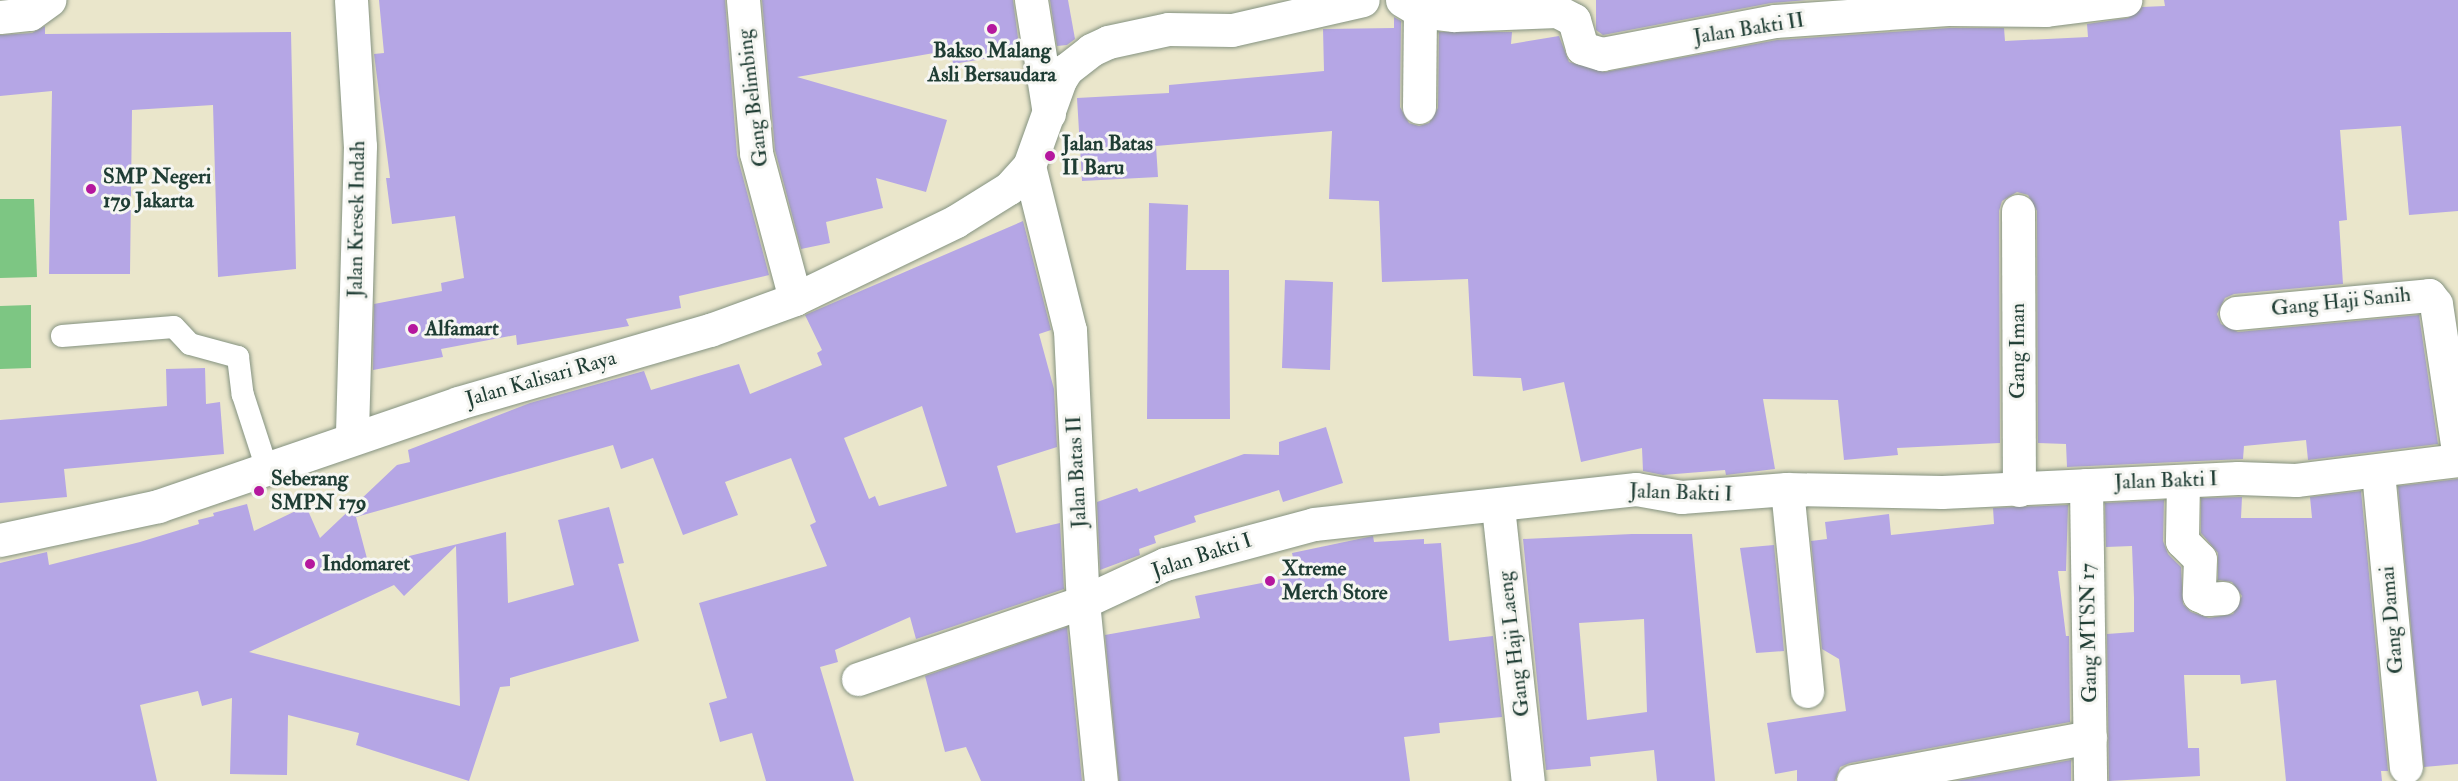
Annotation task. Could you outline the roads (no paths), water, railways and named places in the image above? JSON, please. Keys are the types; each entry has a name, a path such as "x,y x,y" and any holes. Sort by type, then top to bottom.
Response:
{"street":[{"path":"0,17 30,14 49,0"},
{"name":"Jalan Kresek Indah","path":"351,0 360,146 352,437"},
{"name":"Gang Belimbing","path":"743,0 756,153 795,299"},
{"name":"Jalan Batas II","path":"1031,0 1039,140 1070,330 1083,602 1101,781"},
{"path":"1039,140 1067,69 1079,57 1108,42 1168,29 1232,30 1363,0"},
{"name":"Jalan Bakti II","path":"1411,5 1454,15 1557,11 1574,20 1582,48 1602,54 1775,21 1948,4 2046,10 2125,0"},
{"path":"1411,5 1419,106"},
{"name":"Jalan Kalisari Raya","path":"0,540 158,506 352,437 710,330 795,299 990,202 1039,140"},
{"name":"Gang Iman","path":"2018,212 2019,490"},
{"name":"Gang Haji Sanih","path":"2235,312 2429,295 2436,304 2458,452"},
{"name":"Jalan Bakti I","path":"858,679 1083,602 1165,564 1280,532 1377,516 1498,507 1636,489 1681,497 1787,489 2019,490 2183,481 2296,480 2378,472 2458,460"},
{"name":"Gang Damai","path":"2378,472 2406,767"},
{"path":"2183,481 2182,541 2200,559 2199,595 2208,599 2223,598"},
{"name":"Gang MTSN 17","path":"2086,485 2090,781"},
{"path":"1787,489 1807,691"},
{"name":"Gang Haji Laeng","path":"1498,507 1528,781"},
{"path":"1853,781 2090,737"}],"lane":[{"path":"62,336 174,327 190,344 238,357 243,395 267,469"}],"place":[{"name":"Bakso Malang Asli Bersaudara","path":"992,29"},
{"name":"Jalan Batas II Baru","path":"1050,156"},
{"name":"SMP Negeri 179 Jakarta","path":"91,189"},
{"name":"Alfamart","path":"413,329"},
{"name":"Seberang SMPN 179","path":"259,491"},
{"name":"Indomaret","path":"310,564"},
{"name":"Xtreme Merch Store","path":"1270,581"}]}
